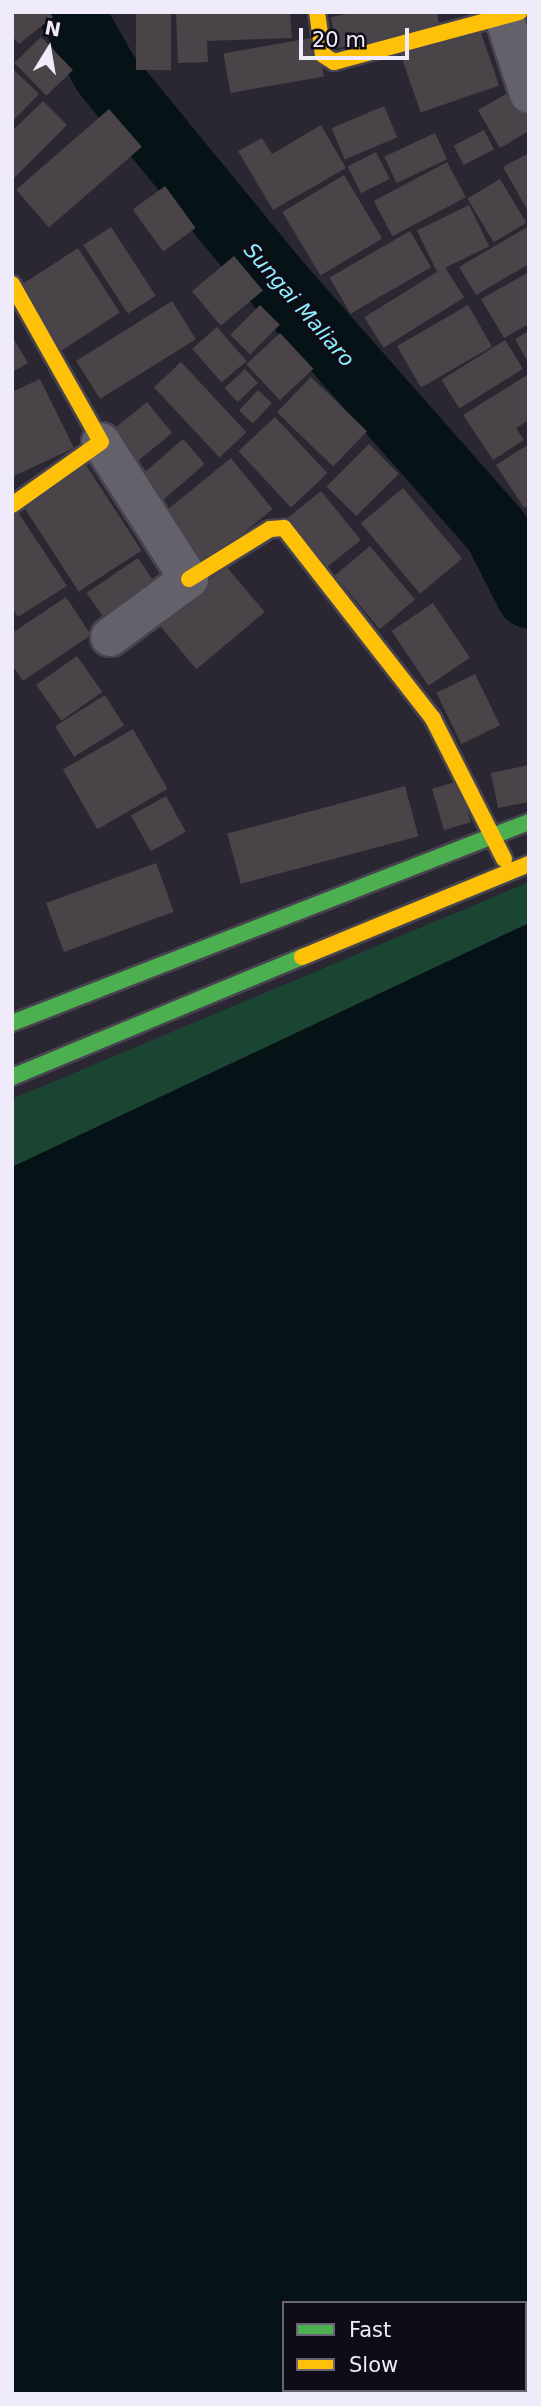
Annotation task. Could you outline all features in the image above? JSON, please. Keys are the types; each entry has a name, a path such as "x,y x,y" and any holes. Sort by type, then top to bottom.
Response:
{"street":[{"path":"317,12 323,55 334,62 512,15 529,94"},
{"path":"12,284 101,442 189,579"},
{"path":"12,505 101,442"},
{"path":"110,637 189,579 270,529 284,528 433,719 510,872"},
{"path":"12,1023 529,822"},
{"path":"12,1077 529,864"}],"green space":[{"path":"529,882 529,923 12,1167 12,1099"}],"shaded area":[{"path":"529,923 529,2394 12,2394 12,1167"}],"building":[{"path":"12,12 49,12 53,17 19,44 12,36"},
{"path":"136,12 171,12 171,70 136,70"},
{"path":"176,12 290,12 292,38 207,41 208,62 178,63"},
{"path":"359,12 437,12 440,31 336,48 331,17"},
{"path":"478,24 499,85 421,112 400,51"},
{"path":"41,37 73,70 46,96 14,63"},
{"path":"317,37 324,76 230,93 223,53"},
{"path":"12,68 39,94 12,122"},
{"path":"515,89 529,113 529,131 500,148 478,110"},
{"path":"43,101 67,125 12,180 12,131"},
{"path":"384,106 397,137 345,160 332,128"},
{"path":"109,109 142,147 49,227 16,190"},
{"path":"321,125 346,168 273,210 238,151 262,138 272,154"},
{"path":"484,130 494,150 464,165 454,145"},
{"path":"435,133 447,159 397,183 384,157"},
{"path":"376,152 390,179 361,193 347,167"},
{"path":"529,153 529,213 503,167"},
{"path":"447,162 466,197 392,236 374,201"},
{"path":"344,175 382,238 320,276 282,212"},
{"path":"500,179 526,223 494,242 467,199"},
{"path":"165,186 196,228 163,252 133,210"},
{"path":"469,205 489,246 437,272 417,230"},
{"path":"529,226 529,264 476,295 459,267"},
{"path":"111,227 156,296 128,314 83,245"},
{"path":"410,231 431,267 350,314 329,278"},
{"path":"78,248 120,313 60,352 18,287"},
{"path":"234,256 263,290 221,326 192,291"},
{"path":"445,267 464,298 384,348 364,317"},
{"path":"529,272 529,324 504,338 481,299"},
{"path":"172,301 196,339 100,399 76,361"},
{"path":"260,305 280,325 250,354 230,335"},
{"path":"468,305 492,347 421,388 397,346"},
{"path":"217,327 247,361 222,383 192,349"},
{"path":"529,331 529,364 515,339"},
{"path":"280,333 313,369 280,400 246,364"},
{"path":"12,336 28,363 12,372"},
{"path":"505,340 523,369 459,409 441,380"},
{"path":"181,362 246,432 219,457 154,387"},
{"path":"245,369 258,383 237,402 225,388"},
{"path":"527,375 529,420 516,428 524,440 493,460 463,415"},
{"path":"311,377 367,431 333,466 277,412"},
{"path":"40,379 74,448 12,477 12,392"},
{"path":"258,390 272,403 253,423 239,410"},
{"path":"147,402 172,433 129,468 103,437"},
{"path":"275,417 328,473 291,507 238,451"},
{"path":"183,439 205,464 163,500 141,475"},
{"path":"369,444 399,474 356,516 327,486"},
{"path":"529,444 529,505 524,508 496,465"},
{"path":"231,458 273,509 199,569 157,518"},
{"path":"86,465 142,551 79,591 23,506"},
{"path":"403,488 462,558 420,594 361,523"},
{"path":"321,491 361,540 326,568 286,519"},
{"path":"17,511 67,586 18,617 12,608 12,514"},
{"path":"370,546 415,600 380,629 335,576"},
{"path":"138,558 160,591 109,626 87,593"},
{"path":"226,566 265,612 196,669 158,623"},
{"path":"66,597 91,635 23,681 12,665 12,633"},
{"path":"433,603 470,658 428,686 392,631"},
{"path":"77,656 102,692 61,721 36,685"},
{"path":"475,674 500,725 461,744 436,693"},
{"path":"105,695 124,726 74,757 55,726"},
{"path":"133,729 168,789 97,829 63,770"},
{"path":"529,765 529,802 498,808 491,773"},
{"path":"459,781 471,822 444,830 432,789"},
{"path":"405,786 418,836 241,884 227,834"},
{"path":"166,796 186,832 151,851 131,815"},
{"path":"156,863 174,912 64,952 46,903"}],"waterway":[{"name":"Sungai Maliaro","path":"71,12 106,74 282,288 497,532 529,595"}],"traffic: fast":[{"path":"12,1023 529,822"},
{"path":"12,1077 302,957"}],"traffic: slow":[{"path":"317,12 323,55 334,62 519,12"},
{"path":"12,284 101,442 12,505"},
{"path":"189,579 270,529 284,528 433,719 504,859"},
{"path":"302,957 529,864"}]}
